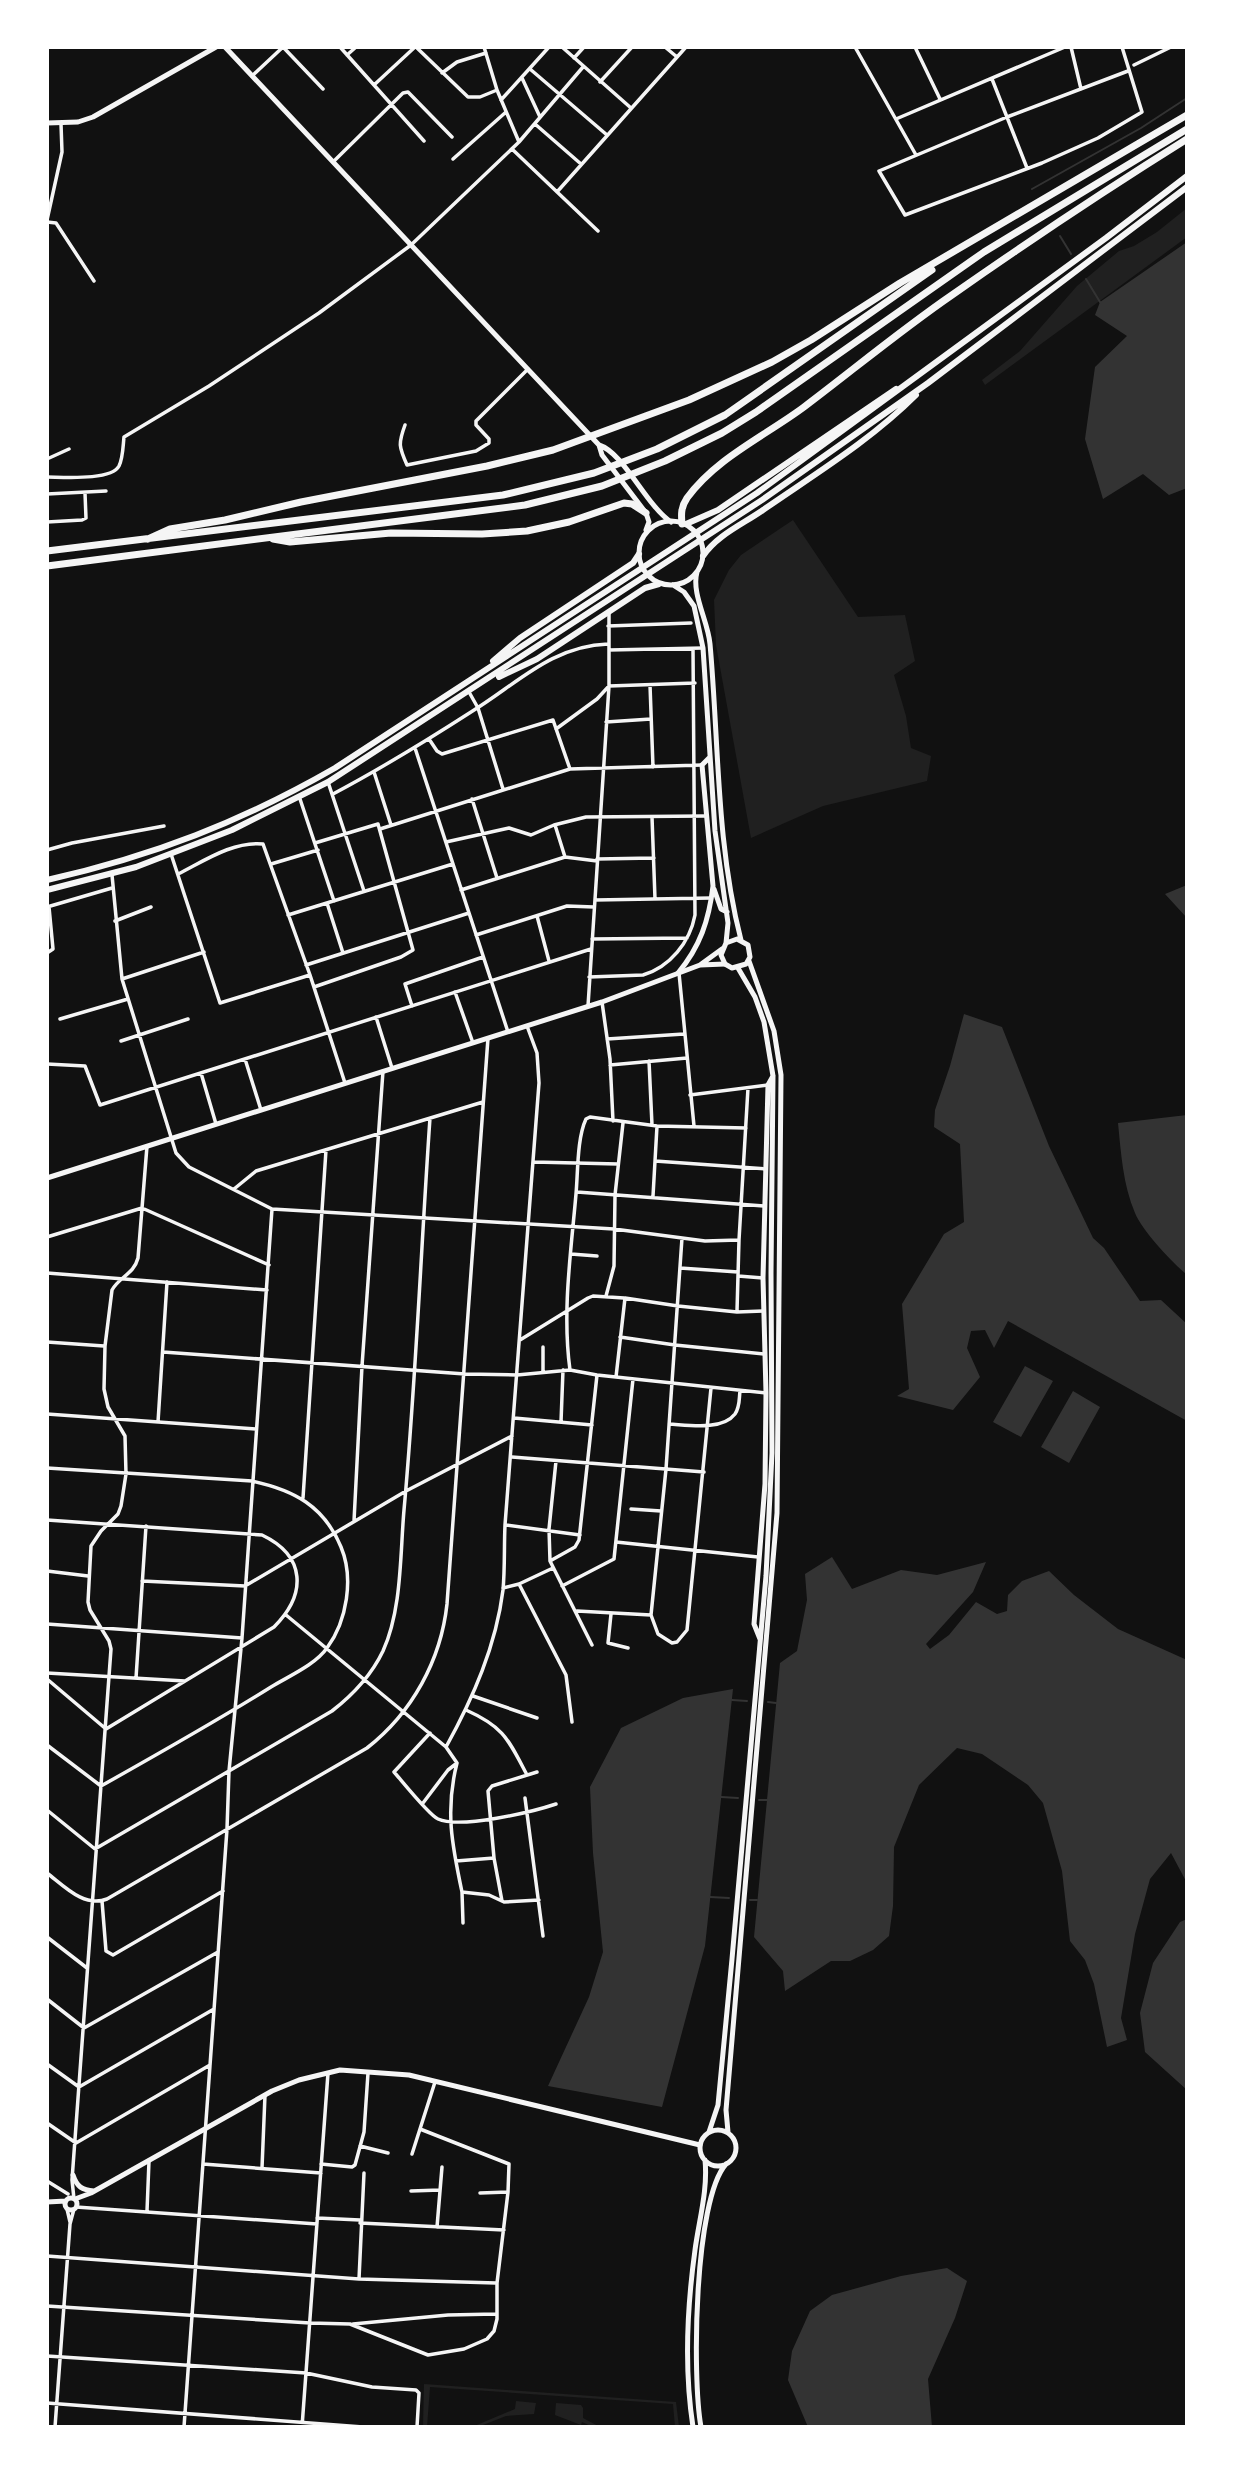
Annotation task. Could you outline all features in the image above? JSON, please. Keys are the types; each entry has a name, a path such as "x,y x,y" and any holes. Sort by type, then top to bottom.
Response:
{"highway":[{"path":"148,539 170,529 504,463 592,437 689,400 811,341 900,284 1187,115"},
{"path":"47,566 502,509 602,486 694,447 756,412 984,252 1187,129"},
{"path":"922,374 879,399 718,510 684,524 682,509 687,498 708,476 745,446 801,409 988,270 1116,183 1187,139"},
{"path":"47,880 158,851 246,814 335,768 757,493 922,374 1187,176"},
{"path":"47,890 111,874 171,854 300,799 328,782 762,500 928,383 1187,187"},
{"path":"47,551 503,495 594,473 633,459 713,422 736,408 975,239"},
{"path":"703,556 715,541 768,507 894,417 928,383"},
{"path":"269,538 290,542 391,533 491,534 549,527 624,503 632,504 646,513"},
{"path":"473,679 520,639 633,563 639,554"},
{"path":"478,686 537,659 645,588 660,583"}],"main road":[{"path":"47,123 78,122 103,111 216,47"},
{"path":"226,47 592,437 602,455 646,513 649,522 639,554 641,566 651,580 673,585 684,592 694,606 703,648 715,831 727,912 722,958 725,964"},
{"path":"598,445 612,452 654,507 671,522"},
{"path":"644,536 656,525 671,522 684,524 696,534 702,548 703,556 695,587 710,640 723,832 741,940 750,949 749,961 774,1031 781,1074 779,1458 772,1591 726,2110 728,2132"},
{"path":"673,585 690,579 697,572"},
{"path":"679,973 699,943 706,927 712,898 713,886 699,766 709,758"},
{"path":"713,886 721,909 727,912"},
{"path":"47,1178 602,1002 700,965 733,940 741,940"},
{"path":"738,968 749,961"},
{"path":"694,2427 688,2330 694,2253 706,2177 701,2145 709,2132 718,2105 760,1639 772,1452 773,1076 764,1022 755,997 738,968 725,964 700,965"},
{"path":"760,1639 754,1624 765,1485 763,1278 768,1085 773,1076"},
{"path":"764,1300 771,1273"},
{"path":"47,2203 71,2203 265,2095 299,2080 328,2072 368,2071 410,2076 701,2145"},
{"path":"701,2427 696,2362 698,2287 716,2179 733,2157 736,2148 734,2139 728,2132 709,2132"},
{"path":"705,2160 715,2165 726,2164"},
{"path":"72,2177 78,2187 92,2192"}],"street":[{"path":"252,76 283,47 323,89"},
{"path":"340,47 424,141"},
{"path":"347,55 356,47"},
{"path":"374,85 415,47 468,97 480,97 497,90"},
{"path":"485,47 497,90 519,142"},
{"path":"501,100 550,47"},
{"path":"562,47 631,108"},
{"path":"574,58 584,47"},
{"path":"600,82 632,47"},
{"path":"665,47 677,57"},
{"path":"557,192 685,47"},
{"path":"855,47 916,155"},
{"path":"915,47 940,99"},
{"path":"1047,47 1053,52"},
{"path":"896,119 1065,47"},
{"path":"1071,47 1081,89"},
{"path":"1122,47 1141,113 1098,138 905,215 879,171 1007,117 1128,71"},
{"path":"1134,65 1171,47"},
{"path":"442,74 457,62 486,53"},
{"path":"47,477 112,472 119,466 124,437 209,386 319,313 411,245 519,142 583,67"},
{"path":"530,69 607,135"},
{"path":"523,78 540,118"},
{"path":"991,78 1027,168"},
{"path":"333,162 408,92 452,137"},
{"path":"453,159 506,112"},
{"path":"61,124 62,152 47,221 56,223 94,282"},
{"path":"535,124 582,164"},
{"path":"512,149 598,231"},
{"path":"405,425 399,447 407,465 476,451 489,443 489,439 476,425 476,421 528,369"},
{"path":"47,459 69,449"},
{"path":"47,494 107,491"},
{"path":"47,523 86,518 85,493"},
{"path":"588,1006 609,686 609,612"},
{"path":"608,626 691,623"},
{"path":"332,794 415,748 553,656 608,644"},
{"path":"609,650 703,648"},
{"path":"589,977 650,973 673,957 687,938 695,915 699,766 693,649"},
{"path":"556,729 597,699 609,686 695,683"},
{"path":"650,685 653,767"},
{"path":"469,692 489,739 503,789"},
{"path":"606,722 651,719"},
{"path":"429,739 442,754 553,720 570,769"},
{"path":"415,748 508,1032"},
{"path":"380,829 570,769 699,766"},
{"path":"374,772 391,825"},
{"path":"328,782 364,891"},
{"path":"300,799 334,901"},
{"path":"472,799 497,878"},
{"path":"446,842 509,828 531,835 575,819 705,816"},
{"path":"652,817 655,899"},
{"path":"314,987 410,954 413,950 380,829 376,824 315,843"},
{"path":"554,825 565,857"},
{"path":"47,850 164,827"},
{"path":"178,874 229,849 263,844 345,1083"},
{"path":"271,864 318,850"},
{"path":"171,854 220,1003 310,975"},
{"path":"461,890 565,857 597,860 654,858"},
{"path":"287,916 453,864"},
{"path":"111,874 122,979 176,1153 182,1161 272,1209 614,1229 705,1241 739,1240"},
{"path":"47,953 53,949 48,907 112,888"},
{"path":"595,900 712,898"},
{"path":"327,903 343,953"},
{"path":"476,935 567,906 594,907"},
{"path":"115,921 151,907"},
{"path":"306,965 469,913"},
{"path":"537,916 549,962"},
{"path":"592,939 687,938"},
{"path":"47,1064 85,1066 100,1105 591,949"},
{"path":"122,979 204,952"},
{"path":"412,1006 405,984 483,957"},
{"path":"679,973 694,1126"},
{"path":"455,992 473,1043"},
{"path":"60,1019 128,999"},
{"path":"602,1002 614,1121"},
{"path":"376,1017 392,1068"},
{"path":"121,1041 188,1019"},
{"path":"446,1746 473,1696 495,1632 503,1588 505,1525 539,1065 527,1026"},
{"path":"607,1039 684,1034"},
{"path":"47,1873 74,1895 92,1902 103,1901 367,1748 404,1712 425,1678 435,1656 447,1604 488,1038"},
{"path":"610,1065 687,1058"},
{"path":"245,1059 261,1110"},
{"path":"649,1061 654,1125 653,1196"},
{"path":"354,1521 383,1071"},
{"path":"201,1073 216,1124"},
{"path":"690,1095 768,1085"},
{"path":"737,1312 748,1088"},
{"path":"234,1189 256,1171 483,1102"},
{"path":"95,1849 332,1711 365,1682 383,1650 392,1625 406,1491 430,1118"},
{"path":"570,1370 566,1344 567,1310 578,1163 586,1119 654,1125 747,1128"},
{"path":"606,1296 614,1266 615,1195 623,1123"},
{"path":"55,2427 95,1849 110,1677 111,1644 89,1606 88,1576 91,1546 121,1506 126,1474 126,1444 122,1429 108,1406 104,1389 105,1346 109,1297 115,1284 136,1265 147,1146"},
{"path":"303,1498 326,1150"},
{"path":"654,1161 766,1169"},
{"path":"533,1162 618,1164"},
{"path":"576,1192 766,1206"},
{"path":"47,1237 142,1208 269,1265"},
{"path":"184,2427 219,1952 229,1771 242,1638 272,1209"},
{"path":"682,1238 666,1469 651,1615 658,1634 663,1640 672,1643 677,1642 687,1630 712,1388"},
{"path":"571,1254 597,1256"},
{"path":"680,1268 763,1278"},
{"path":"47,1273 267,1290"},
{"path":"158,1422 167,1282"},
{"path":"520,1340 593,1296 737,1312 764,1311"},
{"path":"616,1377 625,1298"},
{"path":"620,1337 765,1354"},
{"path":"47,1342 105,1346"},
{"path":"542,1347 543,1371"},
{"path":"163,1352 465,1374 517,1375 570,1370 766,1393"},
{"path":"561,1422 563,1370"},
{"path":"551,1561 575,1547 580,1535 597,1375"},
{"path":"562,1586 614,1559 633,1379"},
{"path":"669,1424 708,1425 734,1416 739,1406 740,1391"},
{"path":"47,1414 256,1429"},
{"path":"514,1418 592,1425"},
{"path":"142,1581 245,1586 406,1491 512,1436"},
{"path":"512,1457 704,1472"},
{"path":"556,1461 549,1529 551,1561 592,1645"},
{"path":"47,1468 252,1481 278,1486 303,1498 335,1532 344,1555 348,1585 346,1604 327,1649 302,1669 235,1711 101,1786"},
{"path":"631,1509 661,1511"},
{"path":"47,1520 262,1535 274,1540 285,1551 291,1560 297,1580 297,1594 286,1615 274,1627 106,1729"},
{"path":"505,1525 580,1535"},
{"path":"135,1678 146,1526"},
{"path":"615,1542 761,1557"},
{"path":"503,1588 553,1569"},
{"path":"47,1572 88,1576"},
{"path":"519,1584 566,1675 572,1722"},
{"path":"576,1611 651,1615"},
{"path":"611,1614 608,1643 628,1648"},
{"path":"286,1615 446,1746 456,1758 449,1822 461,1892 463,1923"},
{"path":"47,1624 242,1638"},
{"path":"47,1673 185,1681"},
{"path":"47,1679 106,1729"},
{"path":"473,1696 537,1718"},
{"path":"466,1710 496,1726 515,1752 527,1775"},
{"path":"430,1733 394,1772 433,1816 449,1822 490,1819 528,1814 556,1804"},
{"path":"47,1745 101,1786"},
{"path":"423,1803 457,1763"},
{"path":"502,1901 494,1858 488,1791 491,1787 537,1772"},
{"path":"524,1798 543,1936"},
{"path":"47,1810 95,1849"},
{"path":"456,1861 494,1858"},
{"path":"103,1901 106,1951 113,1955 223,1891"},
{"path":"461,1892 489,1895 502,1901 539,1900"},
{"path":"47,1937 88,1968"},
{"path":"84,2028 219,1952"},
{"path":"47,1999 84,2028"},
{"path":"79,2087 214,2010"},
{"path":"47,2064 79,2087"},
{"path":"76,2143 210,2065"},
{"path":"321,2164 354,2166 364,2132 368,2071"},
{"path":"302,2424 328,2072"},
{"path":"412,2154 435,2082"},
{"path":"262,2168 265,2095"},
{"path":"47,2123 76,2143"},
{"path":"351,2324 428,2355 464,2349 486,2339 494,2331 510,2168 506,2162 461,2147 420,2129"},
{"path":"360,2147 388,2153"},
{"path":"147,2211 149,2159"},
{"path":"203,2164 321,2173"},
{"path":"437,2227 442,2167"},
{"path":"359,2279 364,2173"},
{"path":"71,2203 72,2177"},
{"path":"47,2181 71,2203 317,2224"},
{"path":"411,2191 440,2190"},
{"path":"480,2193 508,2192"},
{"path":"317,2218 504,2230"},
{"path":"47,2256 359,2279 497,2283"},
{"path":"47,2306 351,2324 448,2315 496,2314"},
{"path":"47,2356 306,2374 372,2387 416,2390 419,2393 417,2427"},
{"path":"47,2403 363,2427"}],"shaded area":[{"path":"1187,208 1187,237 985,385 982,380 1020,351 1077,286 1119,251 1134,246 1157,232"},
{"path":"1187,242 1187,488 1169,495 1143,474 1103,499 1085,439 1095,367 1127,336 1095,315 1100,302"},
{"path":"793,520 858,617 905,615 915,661 894,675 906,716 911,748 931,756 927,781 823,806 751,838 716,645 714,600 729,570 741,555"},
{"path":"1187,885 1187,918 1165,894"},
{"path":"964,1014 1002,1027 1049,1146 1093,1238 1104,1248 1140,1301 1161,1300 1187,1324 1187,1421 1008,1321 994,1348 985,1330 971,1331 967,1348 980,1377 953,1410 897,1396 909,1389 902,1304 944,1234 964,1222 960,1144 934,1127 935,1110"},
{"path":"1187,1115 1187,1275 1151,1237 1135,1213 1125,1180 1118,1123"},
{"path":"1025,1366 1053,1381 1021,1437 993,1422"},
{"path":"1073,1391 1100,1407 1069,1463 1041,1447"},
{"path":"832,1557 852,1589 901,1570 937,1575 986,1562 973,1592 926,1644 930,1649 949,1635 976,1602 997,1614 1007,1611 1008,1595 1022,1581 1049,1571 1074,1595 1118,1629 1187,1660 1187,1883 1171,1853 1150,1879 1135,1934 1121,2018 1127,2040 1107,2047 1094,1984 1085,1960 1070,1941 1062,1871 1043,1803 1028,1785 982,1754 957,1748 919,1785 894,1847 893,1906 889,1936 873,1950 850,1961 831,1961 785,1991 783,1971 754,1937 780,1663 797,1651 807,1600 805,1574"},
{"path":"733,1689 705,1946 662,2107 548,2086 589,1997 603,1952 593,1853 590,1787 621,1728 683,1698"},
{"path":"1187,1919 1187,2090 1145,2052 1140,2013 1153,1963 1180,1922"},
{"path":"947,2268 967,2281 955,2318 928,2379 932,2427 808,2427 788,2380 792,2351 810,2311 832,2295 901,2276"},
{"path":"424,2384 676,2402 679,2427 675,2427 673,2404 430,2387 427,2427 423,2427"},
{"path":"516,2401 536,2403 534,2414 506,2416 472,2427 515,2409"},
{"path":"556,2403 581,2405 583,2418 600,2427 582,2422 581,2425 555,2415"}],"waterway":[{"path":"1032,189 1141,128 1187,98"},
{"path":"1060,236 1071,254"},
{"path":"1086,279 1100,302"},
{"path":"732,1700 747,1701"},
{"path":"768,1702 776,1703"},
{"path":"721,1797 738,1798"},
{"path":"759,1800 767,1800"},
{"path":"710,1897 729,1898"},
{"path":"750,1900 757,1900"}]}
